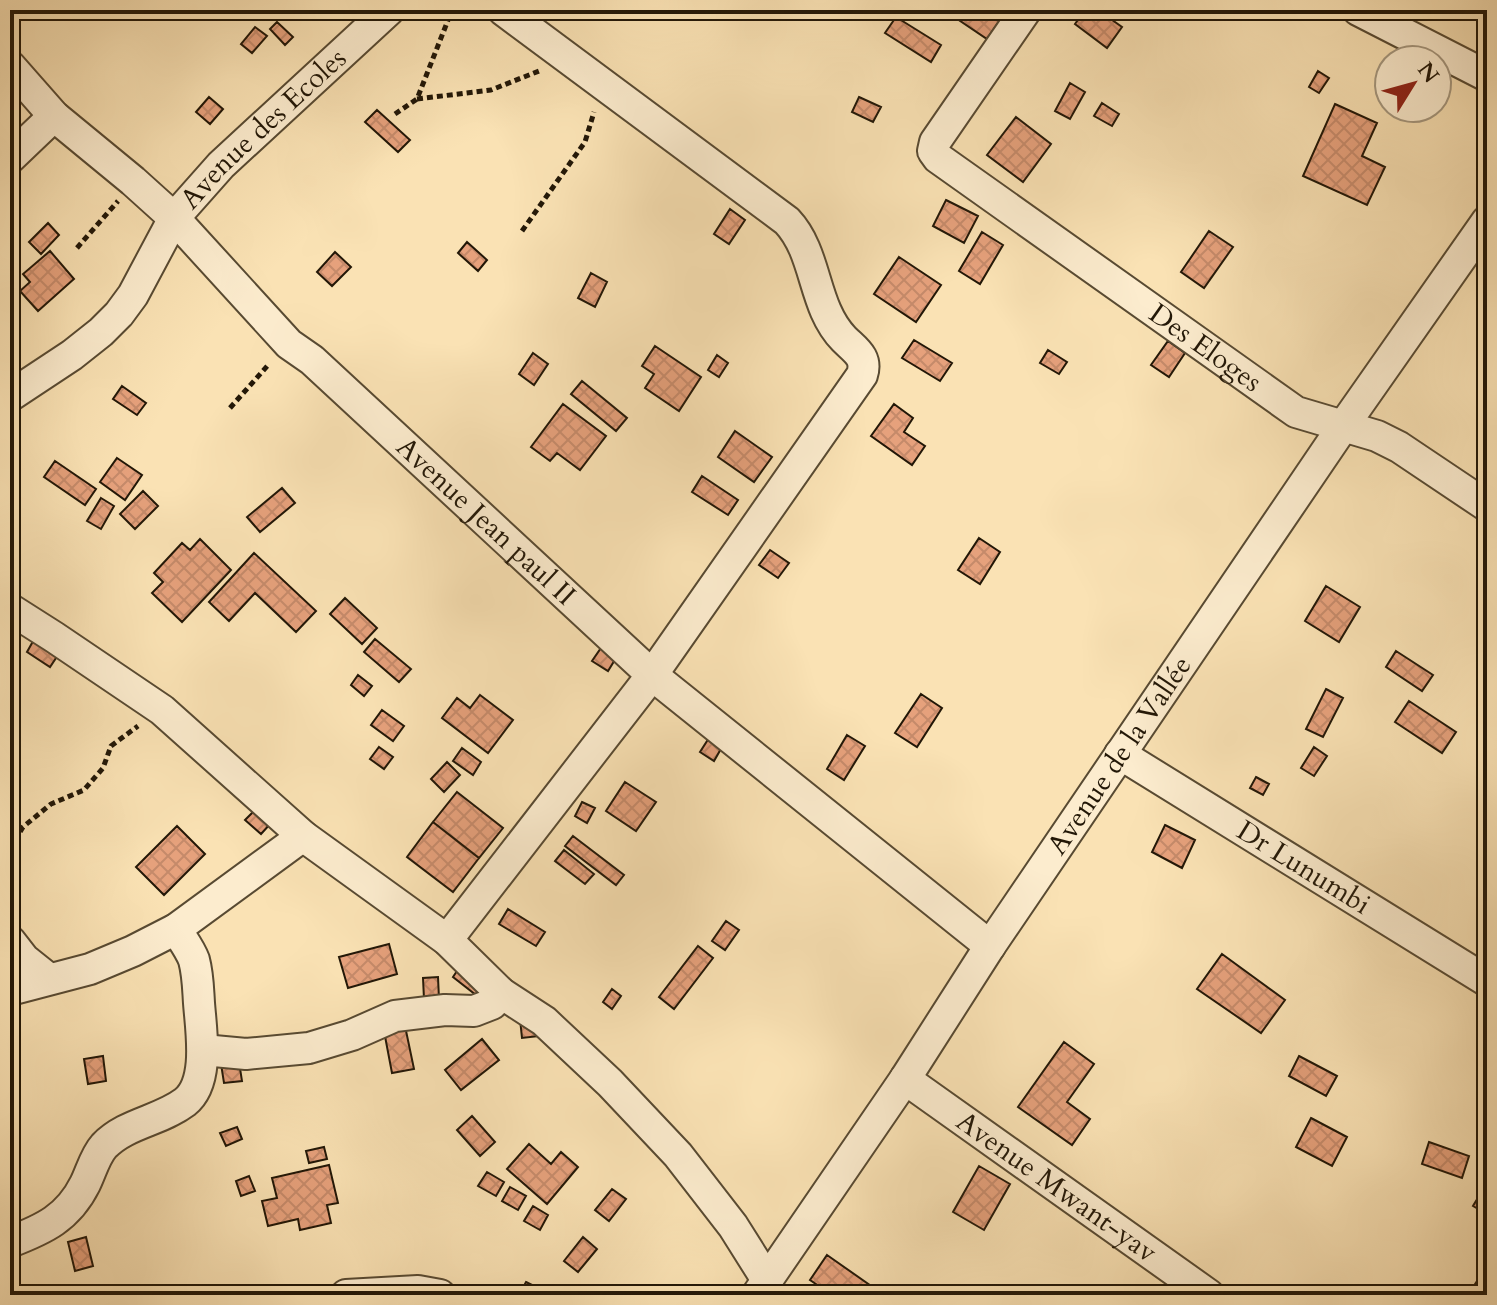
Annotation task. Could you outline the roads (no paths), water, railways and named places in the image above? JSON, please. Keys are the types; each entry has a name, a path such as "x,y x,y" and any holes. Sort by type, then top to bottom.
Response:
{"street":[{"name":"Avenue des Ecoles","path":"10,396 72,355 119,314 133,295 174,218 221,165 389,10"},
{"path":"447,940 652,675 862,375 864,364 860,354 832,323 823,305 805,247 787,221 503,10"},
{"name":"Des Eloges","path":"1026,10 935,142 933,151 938,158 1296,412 1377,436 1399,447 1487,506"},
{"path":"1358,10 1487,76"},
{"name":"Avenue Jean paul II","path":"10,66 54,116 174,218 289,344 312,360 652,675 990,946"},
{"path":"10,158 54,116"},
{"name":"Avenue de la Vallée","path":"762,1287 905,1079 990,946 1120,754 1487,221"},
{"path":"10,609 162,710 303,836 447,940 501,993 544,1021 610,1083 678,1155 733,1226 762,1287"},
{"name":"Dr Lunumbi","path":"1120,754 1487,981"},
{"path":"10,990 90,969 176,929 303,836"},
{"path":"10,1242 45,1228 65,1213 79,1196 101,1150 113,1137 179,1106 189,1099 196,1088 203,1050 199,980 193,957 176,929"},
{"path":"10,941 24,959 49,979"},
{"path":"203,1050 246,1054 309,1048 352,1035 395,1016 445,1010 474,1011 492,1004 501,993"},
{"name":"Avenue Mwant-yav","path":"905,1079 1209,1295"},
{"path":"346,1295 418,1291 440,1295"}]}
